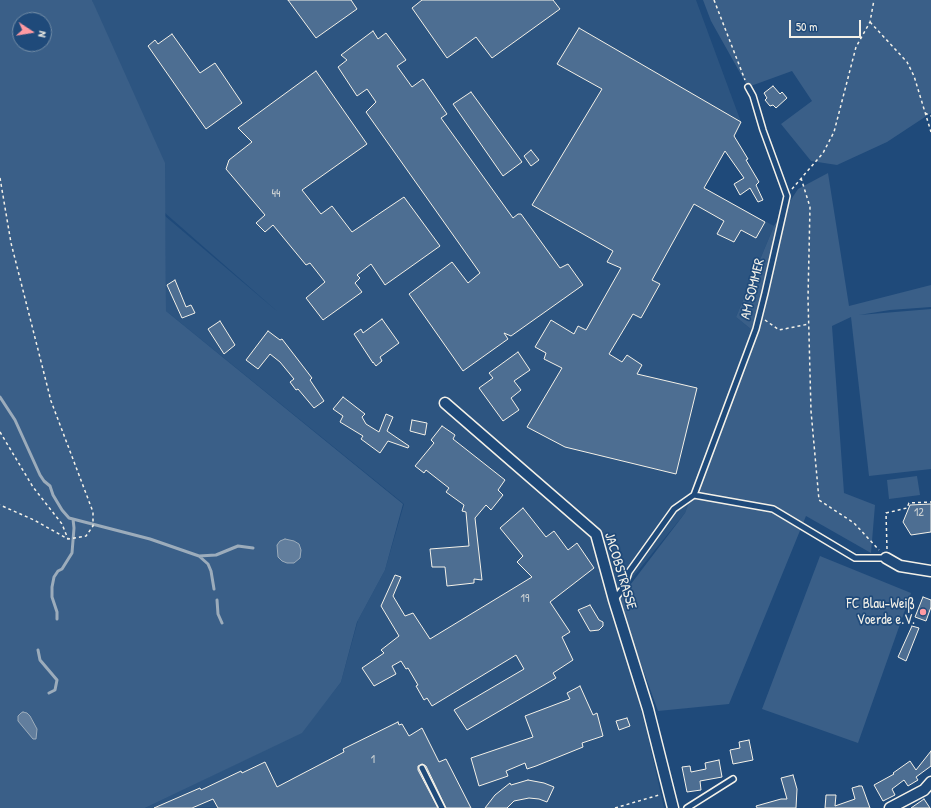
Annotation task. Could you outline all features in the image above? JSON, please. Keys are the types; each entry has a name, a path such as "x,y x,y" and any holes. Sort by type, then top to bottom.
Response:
{"street":[{"name":"JACOBSTRASSE","path":"445,403 596,534 614,600 648,709 673,808"},
{"path":"886,558 900,566 931,571"},
{"path":"890,808 924,790 931,782"}],"lane":[{"path":"748,87 753,96 786,196"},
{"name":"AM SOMMER","path":"694,495 756,329 786,196"},
{"path":"614,600 624,587 629,572 674,509 694,495 773,509 855,558 886,558"},
{"path":"422,768 442,808"},
{"path":"687,808 734,779"}],"path":[{"path":"714,0 748,87"},
{"path":"786,196 823,153 834,132 856,47 870,22 874,0"},
{"path":"870,22 907,62 914,76 931,132"},
{"path":"925,113 931,116"},
{"path":"0,178 11,243 51,401 93,512 93,526 86,536 68,539 34,520 0,505"},
{"path":"802,178 810,207 809,324 811,411 819,500 854,523 886,558"},
{"path":"759,315 779,330 809,324"},
{"path":"0,432 34,487 62,524 68,539"},
{"path":"886,558 886,513 907,508 909,504 931,502"},
{"path":"615,808 670,793"}],"shaded area":[{"path":"0,0 92,0 165,163 166,311 403,504 385,570 357,622 341,682 302,733 145,808 0,808"},
{"path":"92,0 696,0 741,122 704,188 774,226 736,317 752,330 685,513 612,603 647,732 664,808 145,808 302,732 341,682 358,620 385,570 404,504 166,311 165,216 278,312 165,213"},
{"path":"703,0 931,0 931,113 887,142 837,165 811,161 781,124 812,101 792,71 748,87 711,21"},
{"path":"828,173 849,306 931,285 931,307 890,310 859,315 931,309 931,469 869,476 851,317 832,326 844,493 875,505 871,553 806,516 729,704 658,711 618,601 685,513 752,330 736,317 774,226 798,189"},
{"path":"917,476 920,495 889,499 887,480"},
{"path":"285,539 299,544 301,550 300,558 294,563 287,563 278,557 277,545 280,541"},
{"path":"820,556 911,593 858,743 762,709"},
{"path":"23,712 30,716 37,729 36,739 33,739 18,721 18,716"}],"building":[{"path":"288,0 351,0 357,9 316,38"},
{"path":"422,0 553,0 560,9 492,58 476,37 447,58 412,8"},
{"path":"579,28 741,122 734,136 748,159 746,160 759,182 756,185 763,200 758,202 750,188 740,195 734,184 744,178 725,151 704,188 765,222 756,238 741,230 734,242 717,234 724,221 694,204 652,280 660,284 641,318 633,314 609,354 622,362 627,355 642,365 637,374 697,388 676,474 565,447 527,427 562,368 544,359 546,353 535,347 551,320 574,334 578,326 586,330 621,268 607,262 613,251 532,205 602,89 557,64"},
{"path":"373,31 378,39 386,33 406,60 397,66 412,87 423,79 447,114 441,118 513,218 518,214 521,214 560,268 568,264 583,285 511,336 504,333 508,339 463,371 409,294 452,262 468,283 480,273 366,112 376,102 367,89 357,96 338,67 347,60 341,55"},
{"path":"172,34 200,73 215,63 242,103 206,129 148,46 155,40 158,44"},
{"path":"316,71 367,144 302,190 321,214 332,206 352,232 404,197 440,246 385,285 371,264 357,275 360,278 355,283 362,292 323,320 306,298 325,282 310,263 306,265 273,225 265,232 256,223 265,215 226,169 229,160 252,142 238,128"},
{"path":"773,86 780,94 782,92 787,98 776,108 773,105 770,106 765,100 767,98 764,93"},
{"path":"471,92 522,162 503,176 453,104"},
{"path":"531,150 539,160 531,166 524,156"},
{"path":"175,280 186,307 191,305 195,313 182,318 167,285"},
{"path":"382,319 399,343 380,357 382,361 376,366 354,334 361,329 363,333"},
{"path":"220,321 235,345 224,354 208,329"},
{"path":"268,331 280,340 282,339 312,378 310,380 324,401 314,408 290,382 294,379 280,362 270,354 258,369 246,360"},
{"path":"518,352 530,370 514,381 521,390 511,398 519,410 503,421 479,388 493,378 489,373"},
{"path":"343,397 365,414 362,417 366,424 379,432 386,414 393,417 387,431 409,446 408,448 388,441 380,453 361,439 363,436 340,422 343,416 333,409"},
{"path":"412,420 427,423 425,435 410,431"},
{"path":"442,426 455,435 453,439 505,480 498,490 503,495 491,510 486,505 475,518 482,580 474,579 474,583 447,586 445,567 432,567 430,549 469,546 466,512 462,511 464,505 446,492 449,488 426,470 424,473 415,466 434,443 431,440"},
{"path":"931,504 931,532 911,535 903,522 910,505"},
{"path":"523,508 546,537 554,531 568,550 577,543 594,568 550,602 570,632 562,637 573,660 553,673 556,678 467,730 454,710 524,669 516,655 432,706 427,698 424,700 416,686 418,685 408,668 406,669 401,661 392,666 396,674 374,686 362,668 384,653 381,650 399,636 381,606 395,575 401,577 393,596 405,616 413,613 430,639 532,577 517,562 523,556 500,528"},
{"name":"FC Blau-Weiß Voerde e.V.","path":"923,597 931,600 931,607 926,621 915,617"},
{"path":"590,605 599,620 603,622 603,626 599,630 590,631 578,610"},
{"path":"912,626 919,628 906,661 898,657"},
{"path":"580,686 593,715 597,713 603,736 582,743 583,747 536,766 527,769 525,763 506,771 508,776 479,786 471,758 533,737 525,716 570,699 567,693"},
{"path":"627,718 630,726 619,730 616,721"},
{"path":"398,722 399,725 402,724 409,736 422,728 439,762 446,759 471,808 446,808 426,766 422,764 418,766 418,770 438,808 218,808 213,799 192,808 154,808 200,788 201,790 241,771 242,773 265,762 277,787 344,752 343,749"},
{"path":"749,740 753,760 733,764 730,750 740,748 739,742"},
{"path":"931,751 931,766 916,777 918,780 908,786 904,780 892,789 895,795 883,801 874,785 894,774 893,773 910,761 916,770"},
{"path":"719,760 722,777 700,781 701,790 687,792 682,767 690,766 691,772 706,769 705,763"},
{"path":"793,775 797,789 796,808 757,808 756,806 781,799 787,799 781,778"},
{"path":"528,780 544,783 554,787 547,802 529,798 514,801 507,808 485,808 495,795 510,783 511,785"},
{"path":"862,786 870,808 825,808 826,795 836,795 835,806 855,799 852,788"},
{"path":"924,799 930,808 911,808"}],"waterway":[{"path":"0,397 15,420 40,475 50,486 53,495 69,518 150,539 199,556 216,555 238,546 253,548"},
{"path":"57,619 57,612 52,597 52,587 54,577 58,571 62,569 72,553 74,528 73,519"},
{"path":"199,556 208,564 211,571 214,589"},
{"path":"217,600 218,614 222,623"},
{"path":"38,650 40,660 57,680 55,690 49,693"}],"place":[{"name":"FC Blau-Weiß Voerde e.V.","path":"923,612"}]}
